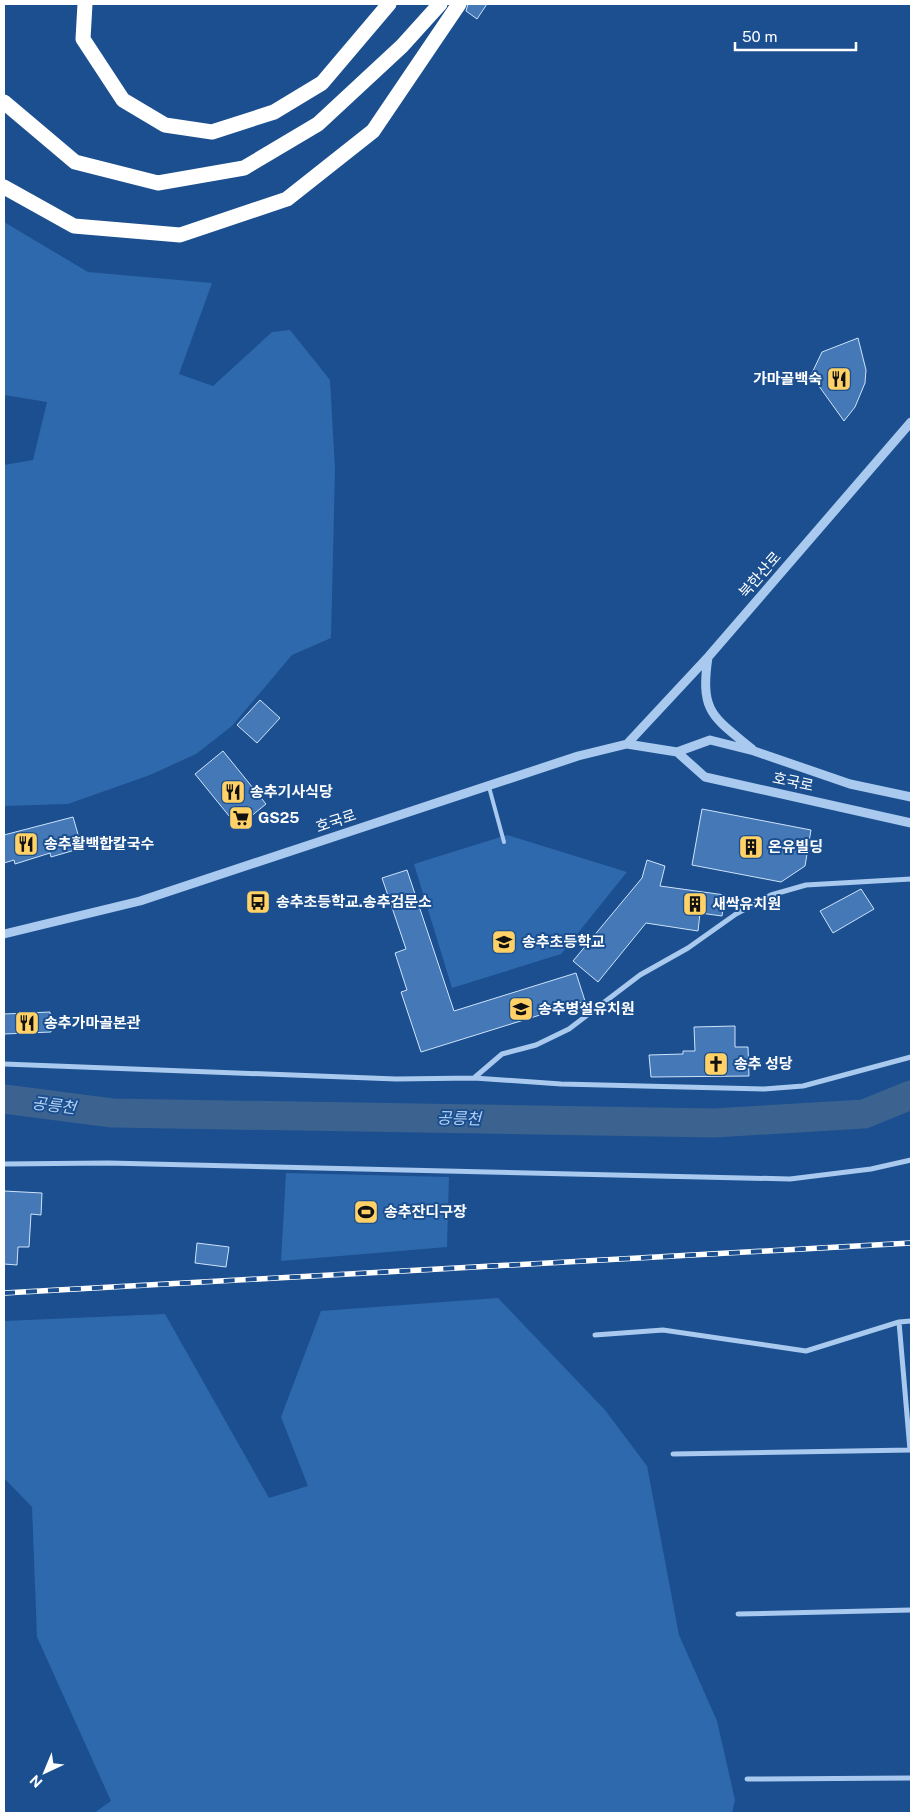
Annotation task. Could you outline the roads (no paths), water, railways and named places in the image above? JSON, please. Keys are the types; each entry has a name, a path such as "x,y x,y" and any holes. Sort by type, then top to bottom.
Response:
{"highway":[{"path":"85,4 83,39 123,100 165,125 212,132 274,112 322,83 388,4"},
{"path":"4,102 75,162 158,183 244,168 318,124 402,46 440,4"},
{"path":"4,187 74,226 180,236 287,199 373,131 459,4"}],"street":[{"name":"북한산로","path":"627,744 708,656 911,422"},
{"path":"708,656 705,681 707,699 713,716 754,751"},
{"name":"호국로","path":"4,934 140,901 578,756 627,744 676,752 710,740 754,751 850,784 911,797"},
{"name":"호국로","path":"676,752 706,777 911,823"},
{"path":"474,1078 502,1054 536,1045 569,1029 640,975 688,948 736,914 770,895 806,885 911,879"},
{"path":"4,1064 396,1080 474,1078 581,1085 764,1089 803,1086 911,1058"},
{"path":"4,1164 108,1163 790,1179 871,1169 911,1160"},
{"path":"595,1336 663,1330 806,1351 899,1322 911,1321"},
{"path":"673,1454 911,1450 899,1322"},
{"path":"738,1614 911,1610"},
{"path":"747,1779 911,1778"}],"lane":[{"path":"489,785 504,842"}],"waterway":[{"name":"공릉천","path":"4,1099 112,1113 714,1123 864,1114 911,1095"}],"railway":[{"path":"4,1293 911,1243"}],"place":[{"name":"가마골백숙","path":"839,379"},
{"name":"송추기사식당","path":"233,792"},
{"name":"GS25","path":"241,818"},
{"name":"송추활백합칼국수","path":"26,844"},
{"name":"온유빌딩","path":"751,847"},
{"name":"송추초등학교.송추검문소","path":"258,902"},
{"name":"새싹유치원","path":"695,904"},
{"name":"송추초등학교","path":"504,942"},
{"name":"송추병설유치원","path":"521,1009"},
{"name":"송추가마골본관","path":"27,1023"},
{"name":"송추 성당","path":"716,1064"},
{"name":"송추잔디구장","path":"366,1212"}]}
